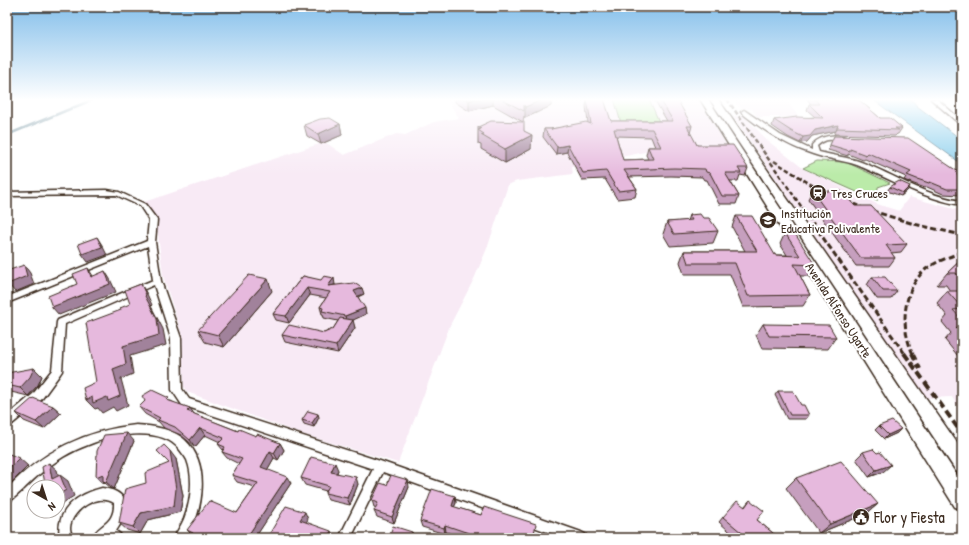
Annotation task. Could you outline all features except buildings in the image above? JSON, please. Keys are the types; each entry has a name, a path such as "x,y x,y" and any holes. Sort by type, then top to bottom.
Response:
{"main road":[{"name":"Avenida Alfonso Ugarte","path":"720,124 962,500"},
{"name":"Avenida Alfonso Ugarte","path":"731,124 962,465"}],"street":[{"path":"760,124 775,136 816,153 857,163 925,194 962,202"},
{"path":"816,153 814,146 818,141 825,137 854,138"},
{"path":"7,194 117,193 143,205 153,220 151,242 157,281 176,338 177,390 186,402 380,466 581,538"},
{"path":"7,300 151,242"},
{"path":"7,422 37,397 57,371 61,322 157,281"},
{"path":"7,497 42,465 72,446 102,434 131,429 156,431 177,440 190,456 197,478 194,505 180,538"},
{"path":"345,538 380,466"},
{"path":"66,538 64,527 68,517 76,507 90,497 104,493 116,496 120,505 117,518 107,536"}],"shaded area":[{"path":"429,124 714,124 730,151 645,152 572,167 573,174 517,181 508,185 488,246 474,279 450,325 398,463 302,434 187,392 184,387 182,335 163,276 156,219 144,202 325,142 344,155 396,134 405,135"},
{"path":"739,124 752,124 768,141 804,169 877,204 899,211 909,197 962,211 962,414 952,397 926,398"}],"green space":[{"path":"817,161 846,162 890,183 878,187 877,201 803,168"}],"water":[{"path":"907,124 941,124 962,140 962,164"}],"waterway":[{"path":"7,135 33,124"}],"railway":[{"path":"745,124 803,209"},
{"path":"774,161 815,187 866,209"},
{"path":"802,208 905,354"},
{"path":"866,209 914,224 962,235"},
{"path":"913,354 906,332 905,321 908,298 912,287 918,278 930,266 962,252"},
{"path":"904,353 962,434"},
{"path":"912,353 920,369"}],"place":[{"name":"Tres Cruces","path":"818,193"},
{"name":"Institución Educativa Polivalente","path":"768,220"},
{"name":"Flor y Fiesta","path":"861,517"}]}
